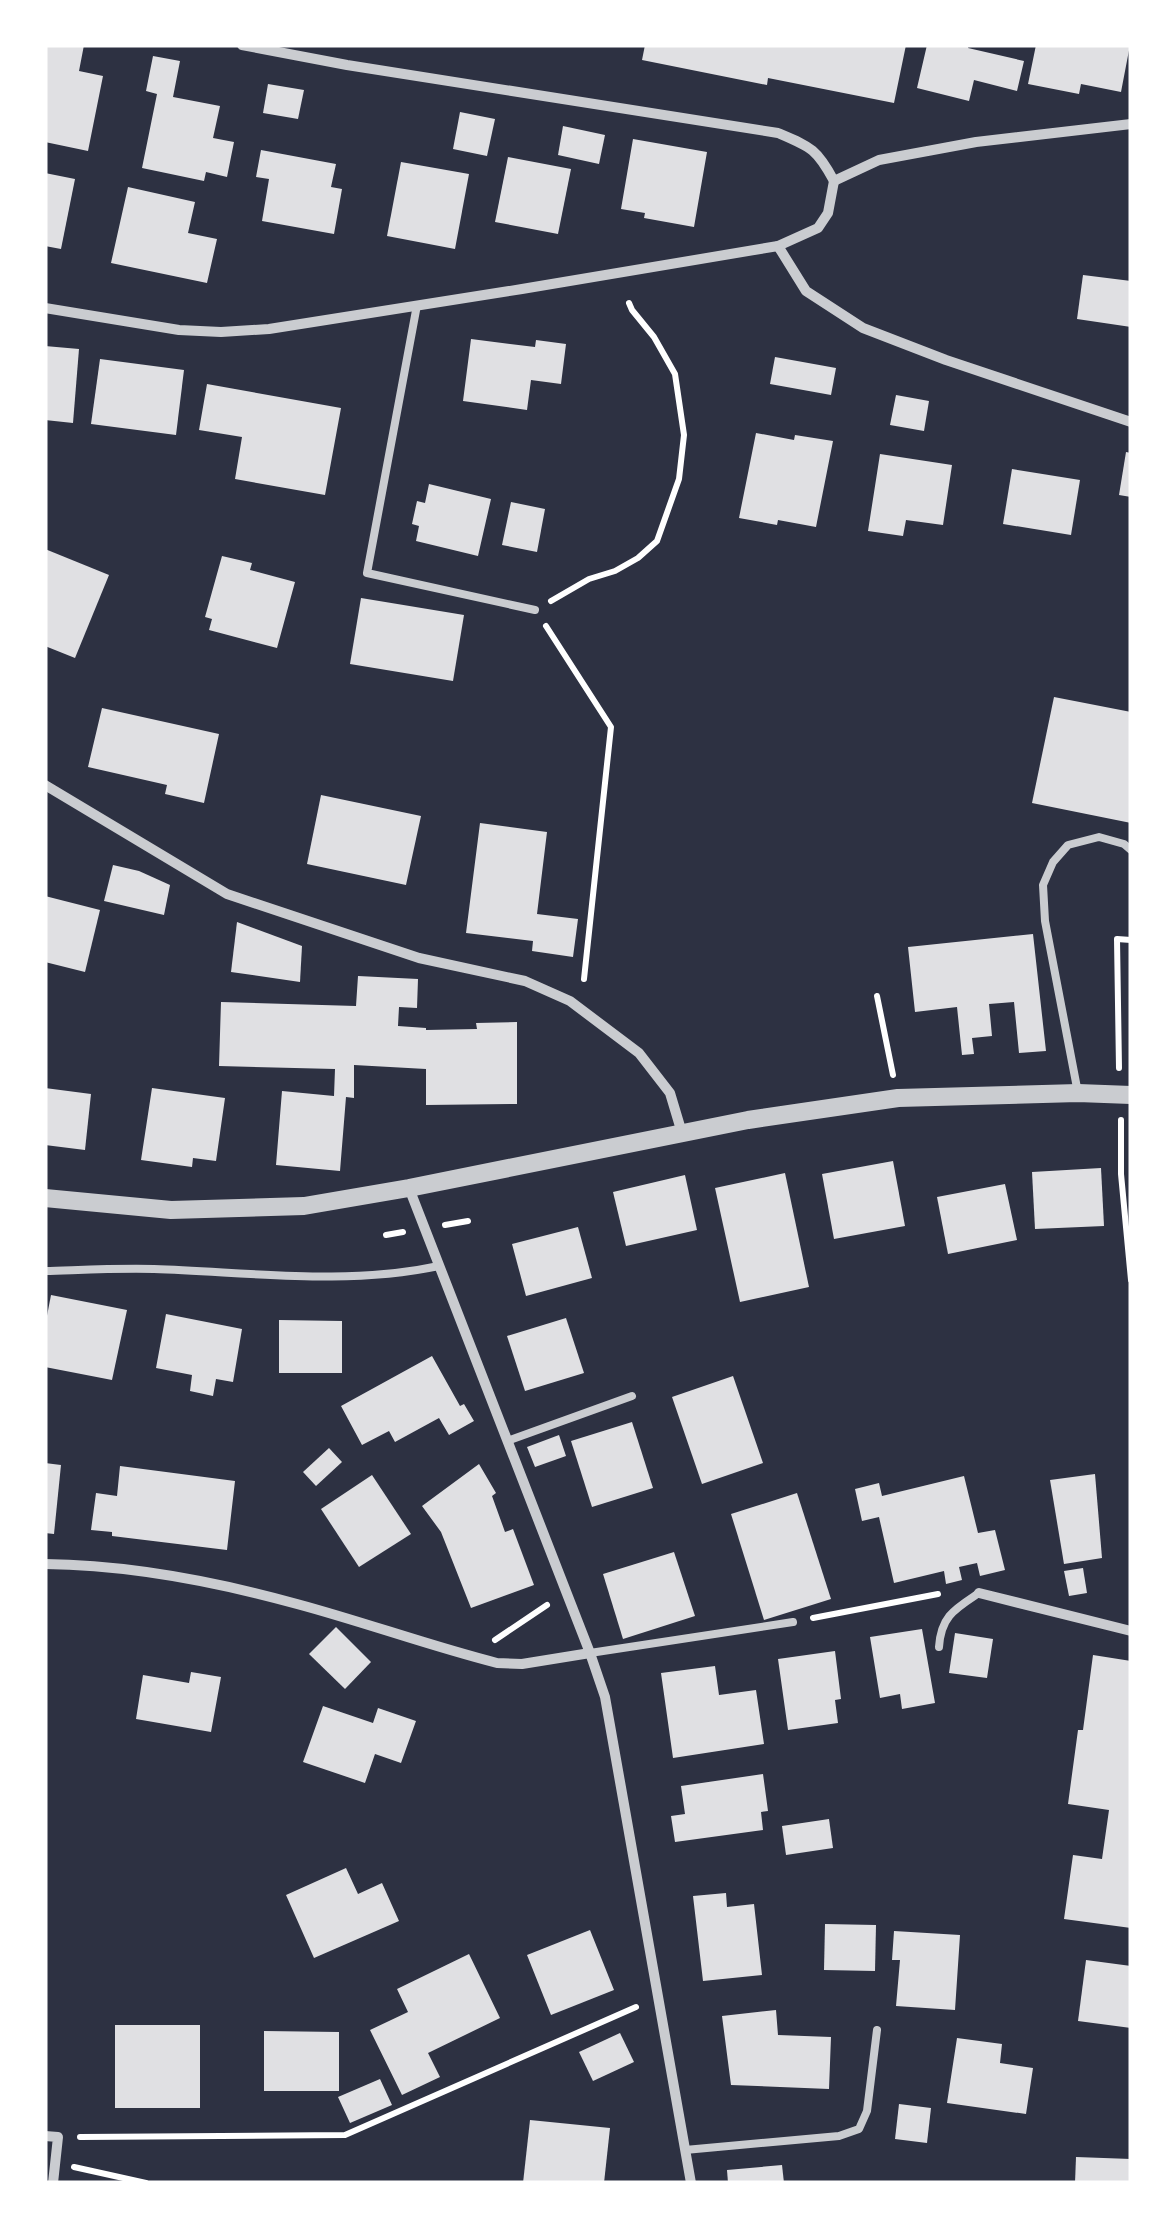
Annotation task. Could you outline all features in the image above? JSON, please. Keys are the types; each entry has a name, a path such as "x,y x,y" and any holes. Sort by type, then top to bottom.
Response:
{"street":[{"path":"45,308 178,330 268,329 778,246 818,228 828,213 834,181 822,158 806,144 778,133 242,45"},
{"path":"834,181 878,160 976,142 1131,124"},
{"path":"778,246 806,292 863,328 1131,422"},
{"path":"45,785 227,894 419,958 525,981 570,1000 639,1053 670,1092 682,1134"},
{"path":"45,1198 171,1210 304,1206 748,1120 898,1098 1131,1094"},
{"path":"409,1188 605,1697 691,2183"},
{"path":"45,1564 168,1574 231,1587 497,1663 522,1664 590,1653"},
{"path":"978,1593 1131,1632"},
{"path":"51,2136 53,2183"}],"lane":[{"path":"416,305 367,573 535,610"},
{"path":"1078,1092 1045,921 1043,885 1053,862 1068,845 1099,837 1131,850"},
{"path":"45,1271 148,1269 368,1276 440,1266"},
{"path":"507,1441 632,1396"},
{"path":"939,1647 940,1630 951,1612 978,1593"},
{"path":"590,1653 793,1622"},
{"path":"685,2150 838,2136 858,2129 867,2111 876,2030"}],"path":[{"path":"584,979 612,727 535,610 589,579 615,571 657,542 679,479 684,435 675,374 629,303"},
{"path":"1119,1070 1117,939 1131,940"},
{"path":"877,996 894,1076"},
{"path":"1121,1119 1121,1174 1131,1280"},
{"path":"793,1622 955,1590 978,1593"},
{"path":"494,1641 552,1601"},
{"path":"51,2136 345,2134 660,1998"},
{"path":"55,2164 146,2183"}],"building":[{"path":"45,45 84,45 79,71 103,76 88,151 45,142"},
{"path":"645,45 906,45 894,103 768,78 767,85 642,60"},
{"path":"927,45 969,45 968,48 1024,61 1017,91 974,80 969,101 917,88"},
{"path":"1036,45 1130,45 1121,92 1081,84 1079,94 1028,84"},
{"path":"153,56 180,61 173,97 220,106 213,138 234,142 227,177 206,172 204,181 142,168 157,94 146,91"},
{"path":"268,84 304,90 298,119 263,113"},
{"path":"460,112 495,119 487,156 453,149"},
{"path":"563,126 605,135 599,164 558,155"},
{"path":"633,139 707,152 694,227 644,218 645,213 621,209"},
{"path":"261,150 336,164 331,187 342,189 334,234 262,221 269,179 256,177"},
{"path":"508,157 571,169 558,234 495,222"},
{"path":"401,162 469,174 455,249 387,236"},
{"path":"45,173 75,179 61,249 45,246"},
{"path":"128,187 195,202 188,233 217,239 207,283 111,263"},
{"path":"1083,275 1131,281 1131,327 1077,319"},
{"path":"471,339 535,347 536,340 566,344 561,384 531,380 527,410 463,401"},
{"path":"45,346 79,349 73,423 45,420"},
{"path":"775,357 836,368 831,395 770,384"},
{"path":"100,359 184,370 176,435 91,424"},
{"path":"207,384 341,408 325,495 235,479 242,437 199,430"},
{"path":"896,395 929,401 924,431 890,425"},
{"path":"756,433 794,440 795,435 833,441 816,527 739,518"},
{"path":"1126,452 1131,453 1131,497 1119,495"},
{"path":"880,454 952,465 943,525 906,520 903,536 868,531"},
{"path":"1012,469 1080,480 1071,535 1003,524"},
{"path":"429,484 491,499 478,556 416,541 419,526 412,524 417,501 425,503"},
{"path":"511,502 545,509 537,552 502,545"},
{"path":"45,549 109,575 75,658 45,646"},
{"path":"222,556 252,563 250,570 295,582 277,648 209,630 212,619 205,617"},
{"path":"361,598 464,615 453,681 350,664"},
{"path":"1054,697 1131,712 1131,823 1032,803"},
{"path":"102,708 219,734 204,803 165,794 167,785 88,767"},
{"path":"321,795 421,816 406,885 307,864"},
{"path":"480,823 547,832 537,914 578,919 573,957 532,951 533,941 466,933"},
{"path":"113,865 170,885 164,915 104,901"},
{"path":"45,896 100,910 85,972 45,962"},
{"path":"237,922 302,946 300,982 231,972"},
{"path":"1033,934 1046,1051 1019,1053 1014,1002 989,1004 992,1036 972,1038 974,1054 962,1055 957,1007 915,1012 908,947"},
{"path":"358,976 418,979 417,1008 399,1007 398,1026 477,1029 476,1023 517,1022 517,1104 426,1105 426,1069 354,1065 354,1098 346,1097 340,1171 276,1165 282,1091 334,1096 335,1069 219,1066 221,1002 356,1006"},
{"path":"45,1088 91,1094 85,1150 45,1145"},
{"path":"152,1088 225,1098 216,1161 193,1158 192,1167 141,1160"},
{"path":"893,1161 905,1226 834,1239 822,1174"},
{"path":"1101,1168 1104,1226 1035,1229 1032,1172"},
{"path":"785,1173 809,1287 740,1302 715,1188"},
{"path":"685,1175 697,1230 626,1246 613,1192"},
{"path":"1005,1184 1017,1240 948,1254 937,1197"},
{"path":"578,1227 592,1278 526,1296 512,1244"},
{"path":"51,1295 127,1310 112,1380 45,1367 45,1326"},
{"path":"166,1314 242,1329 233,1382 216,1379 213,1396 190,1391 192,1375 156,1368"},
{"path":"566,1318 584,1373 525,1391 507,1336"},
{"path":"279,1320 342,1321 342,1373 279,1373"},
{"path":"432,1356 460,1406 464,1404 474,1421 449,1435 439,1418 395,1442 389,1431 362,1445 341,1406"},
{"path":"733,1376 763,1463 702,1484 672,1397"},
{"path":"632,1422 653,1488 592,1507 571,1441"},
{"path":"559,1435 566,1456 535,1467 527,1447"},
{"path":"329,1448 342,1462 316,1486 303,1472"},
{"path":"45,1463 61,1465 54,1534 45,1533"},
{"path":"479,1464 496,1493 492,1496 505,1532 513,1529 534,1585 471,1608 441,1532 422,1506"},
{"path":"120,1466 235,1481 227,1550 91,1530 96,1493 117,1496"},
{"path":"1095,1474 1102,1558 1064,1564 1050,1480"},
{"path":"372,1475 411,1534 359,1567 321,1509"},
{"path":"964,1476 978,1533 995,1530 1005,1570 980,1576 977,1563 959,1567 962,1580 946,1584 944,1571 894,1583 879,1517 862,1521 855,1489 879,1483 882,1496"},
{"path":"797,1493 831,1599 764,1620 731,1514"},
{"path":"674,1552 695,1616 623,1639 603,1574"},
{"path":"1083,1568 1087,1593 1069,1596 1064,1571"},
{"path":"336,1627 371,1662 345,1689 309,1654"},
{"path":"922,1629 935,1703 902,1709 900,1694 880,1698 870,1637"},
{"path":"955,1633 993,1639 987,1678 949,1673"},
{"path":"835,1651 841,1699 835,1700 838,1723 788,1730 778,1659"},
{"path":"1093,1655 1131,1661 1131,1928 1064,1919 1073,1855 1102,1859 1109,1810 1068,1804"},
{"path":"715,1666 719,1695 756,1690 764,1744 673,1758 661,1673"},
{"path":"191,1672 221,1677 211,1732 136,1719 143,1675 189,1683"},
{"path":"323,1706 373,1723 378,1708 416,1721 401,1763 375,1754 365,1783 303,1762"},
{"path":"763,1774 768,1811 761,1812 763,1830 675,1842 671,1816 685,1814 681,1786"},
{"path":"829,1819 833,1848 786,1855 782,1826"},
{"path":"346,1868 358,1894 382,1883 399,1921 314,1958 286,1895"},
{"path":"726,1893 727,1907 754,1904 762,1975 703,1981 693,1896"},
{"path":"825,1924 876,1925 875,1971 824,1970"},
{"path":"590,1930 614,1990 551,2015 527,1955"},
{"path":"894,1931 960,1935 955,2010 896,2006 900,1960 892,1960"},
{"path":"469,1954 500,2018 428,2053 440,2077 402,2095 370,2030 408,2012 397,1989"},
{"path":"1086,1960 1131,1966 1131,2028 1078,2021"},
{"path":"776,2010 778,2035 831,2037 829,2089 731,2085 722,2016"},
{"path":"115,2025 200,2025 200,2108 115,2108"},
{"path":"264,2031 339,2032 339,2091 264,2091"},
{"path":"620,2033 634,2062 593,2081 579,2052"},
{"path":"957,2038 1002,2044 1000,2063 1033,2068 1026,2114 947,2103"},
{"path":"380,2079 392,2105 350,2123 338,2097"},
{"path":"899,2104 931,2108 927,2143 895,2139"},
{"path":"530,2120 610,2128 604,2183 523,2183"},
{"path":"1076,2157 1131,2159 1131,2183 1075,2183"},
{"path":"782,2165 784,2183 728,2183 727,2170"}]}
